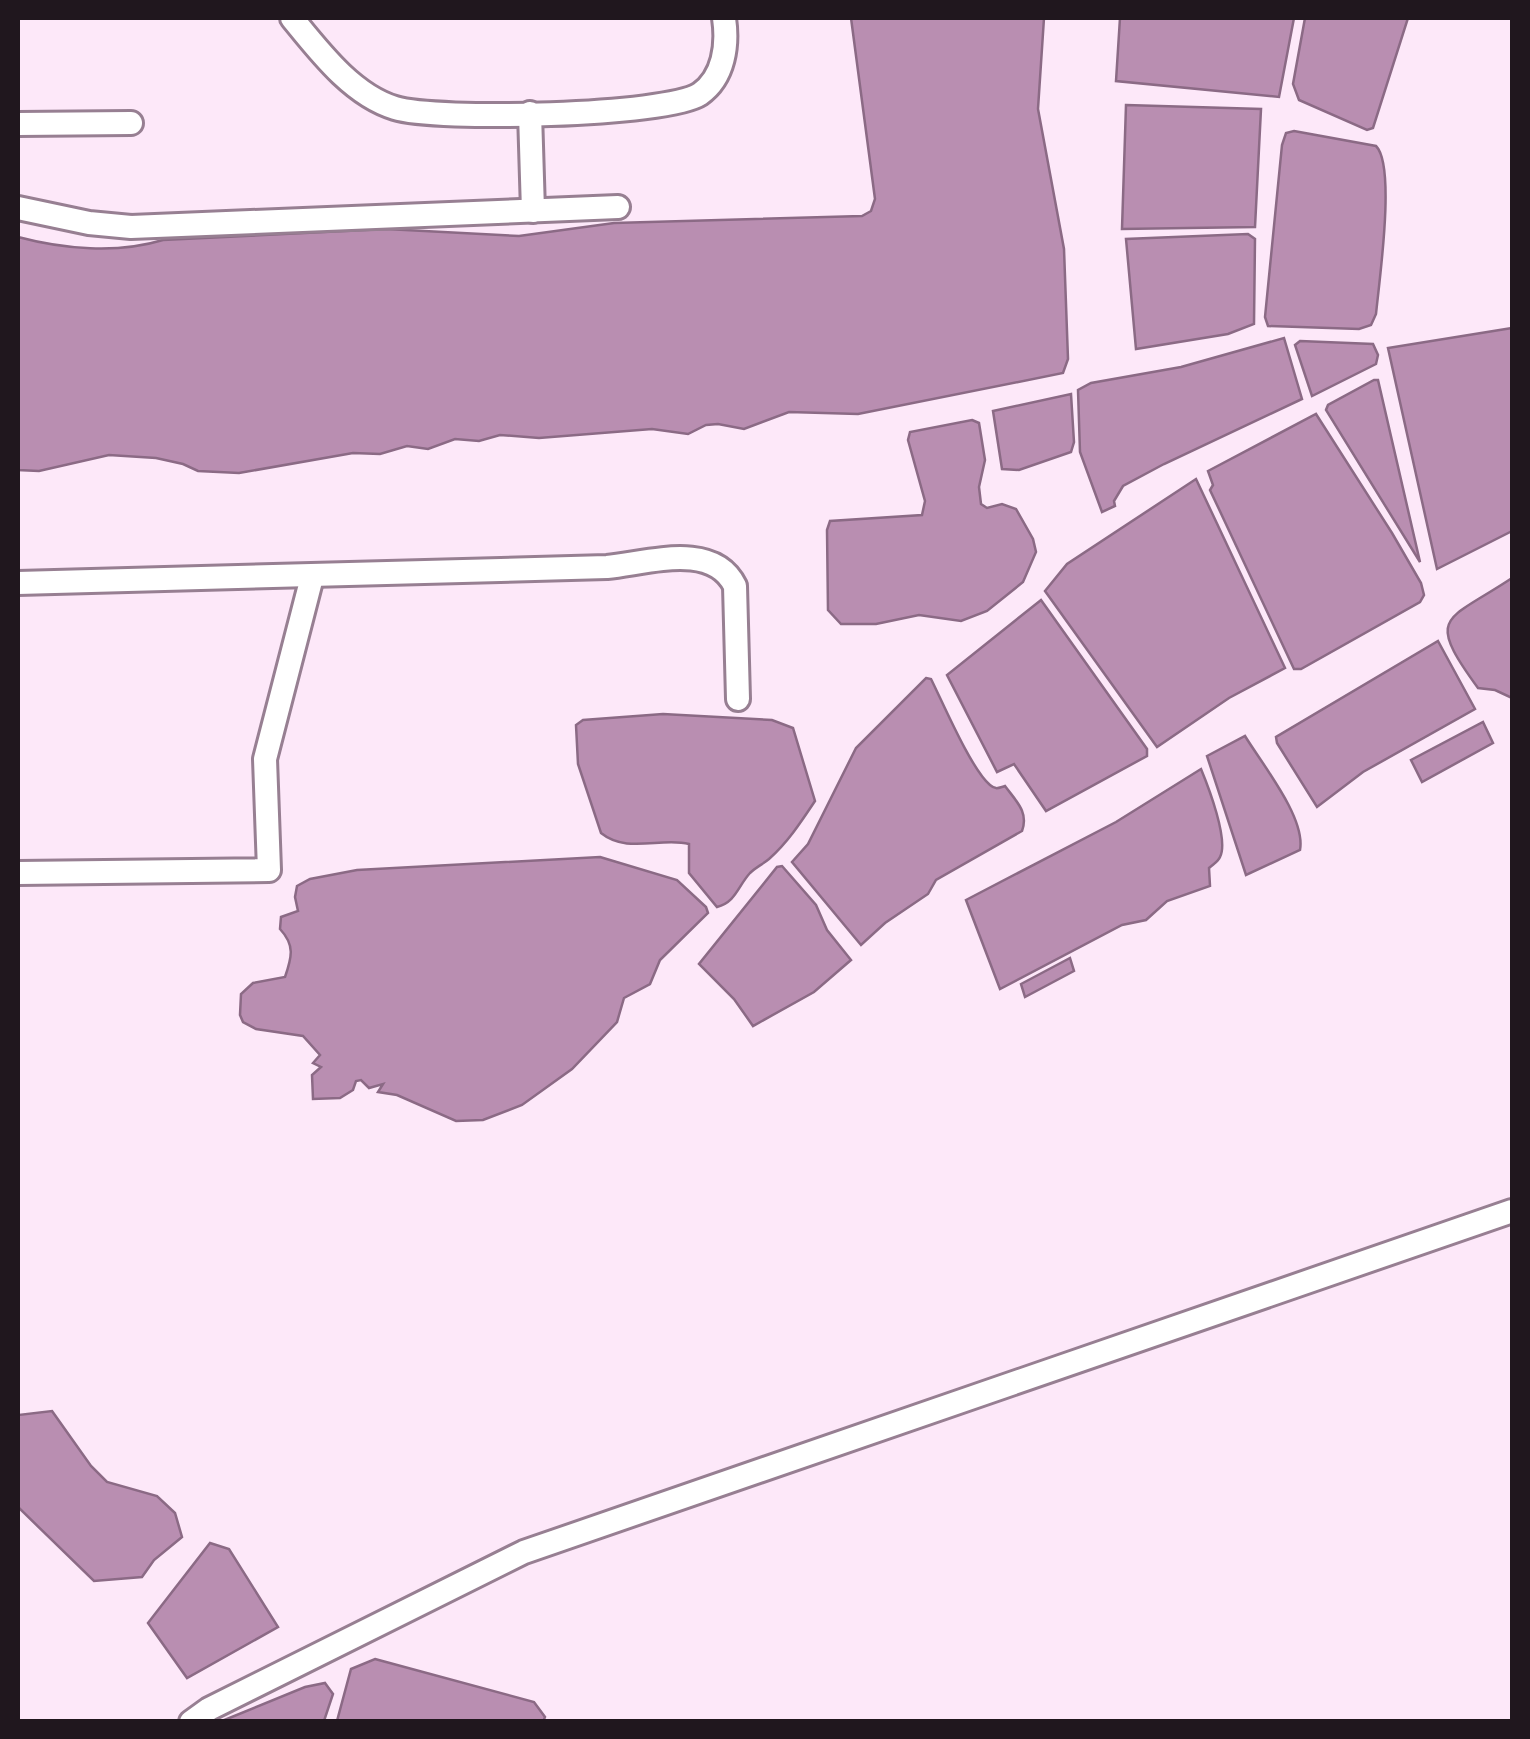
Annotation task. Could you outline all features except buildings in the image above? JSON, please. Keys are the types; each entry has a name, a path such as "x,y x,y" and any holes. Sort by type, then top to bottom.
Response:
{"street":[{"path":"292,18 338,71 368,94 394,108 448,115 631,111 695,98 719,72 724,51 724,18"},
{"path":"530,113 533,211"},
{"path":"18,124 130,124"},
{"path":"18,208 132,228 618,207"},
{"path":"18,583 607,567 699,558 718,564 734,586 738,699"},
{"path":"18,873 269,870 265,758 312,577"},
{"path":"191,1722 208,1709 524,1552 1512,1211"}],"shaded area":[{"path":"851,18 1044,18 1038,109 1064,249 1068,359 1063,373 858,414 789,412 744,429 718,424 688,434 652,429 539,438 500,435 479,441 455,439 428,449 407,446 380,454 353,453 239,473 198,471 156,458 109,455 39,471 18,470 18,237 72,247 109,248 163,240 386,229 519,236 614,223 862,216 871,211 875,199"},
{"path":"1120,18 1294,18 1279,97 1116,81"},
{"path":"1305,18 1408,18 1373,128 1367,130 1299,100 1293,84"},
{"path":"1126,105 1261,109 1255,227 1122,229"},
{"path":"1294,131 1376,146 1382,158 1385,226 1376,314 1371,325 1359,329 1268,326 1265,317 1282,145 1286,133"},
{"path":"1248,234 1255,239 1254,324 1228,334 1136,349 1126,239"},
{"path":"1512,328 1512,531 1437,569 1388,348"},
{"path":"1284,338 1302,399 1123,486 1115,506 1102,512 1080,452 1078,390 1091,383 1181,367"},
{"path":"1300,341 1373,344 1378,355 1376,364 1312,396 1295,345"},
{"path":"1378,380 1420,562 1326,410 1328,405"},
{"path":"1071,394 1071,452 1019,470 1002,469 993,411"},
{"path":"1316,414 1392,533 1424,595 1420,602 1301,669 1294,669 1210,490 1213,485 1208,471"},
{"path":"972,420 979,423 985,460 979,487 981,504 987,508 1002,504 1016,509 1033,539 1036,552 1023,582 987,611 961,621 919,615 876,624 841,624 828,610 830,521 922,515 925,501 908,440 910,432"},
{"path":"1196,479 1285,668 1229,698 1157,747 1045,591 1067,564"},
{"path":"1512,578 1512,698 1478,688 1451,646 1448,632 1458,613"},
{"path":"1041,600 1147,749 1147,756 1046,811 1014,764 997,772 947,675"},
{"path":"1438,641 1475,709 1363,772 1317,807 1276,737"},
{"path":"926,678 931,679 974,765 992,787 1005,786 1020,807 1024,824 1022,831 936,880 928,894 861,945 792,862 808,844 856,748"},
{"path":"663,714 772,720 793,728 815,801 782,846 750,873 728,901 717,907 689,873 689,844 622,843 601,833 578,764 576,725 583,720"},
{"path":"1483,722 1493,743 1422,782 1411,760"},
{"path":"1245,736 1290,807 1300,837 1300,850 1246,875 1207,756"},
{"path":"1201,769 1222,838 1220,857 1209,868 1210,886 1167,901 1146,920 1122,925 1000,989 966,900 1116,822"},
{"path":"600,857 677,880 708,913 660,960 650,984 624,998 617,1022 572,1069 522,1105 483,1120 456,1121 397,1095 378,1092 383,1084 369,1088 361,1080 340,1098 313,1099 312,1075 321,1067 313,1063 320,1055 303,1036 256,1029 243,1022 241,994 253,983 285,977 291,951 280,929 281,917 298,911 297,886 310,879 357,870"},
{"path":"782,866 816,905 827,930 851,960 814,992 753,1026 734,999 699,964 777,867"},
{"path":"1070,958 1074,971 1025,997 1021,984"},
{"path":"52,1411 107,1482 157,1496 175,1513 182,1537 154,1560 142,1577 94,1581 18,1507 18,1415"},
{"path":"210,1543 229,1549 278,1627 187,1678 148,1623"},
{"path":"375,1659 534,1702 545,1717 543,1722 337,1721 351,1669"},
{"path":"325,1683 333,1694 324,1721 222,1721 305,1687"}]}
